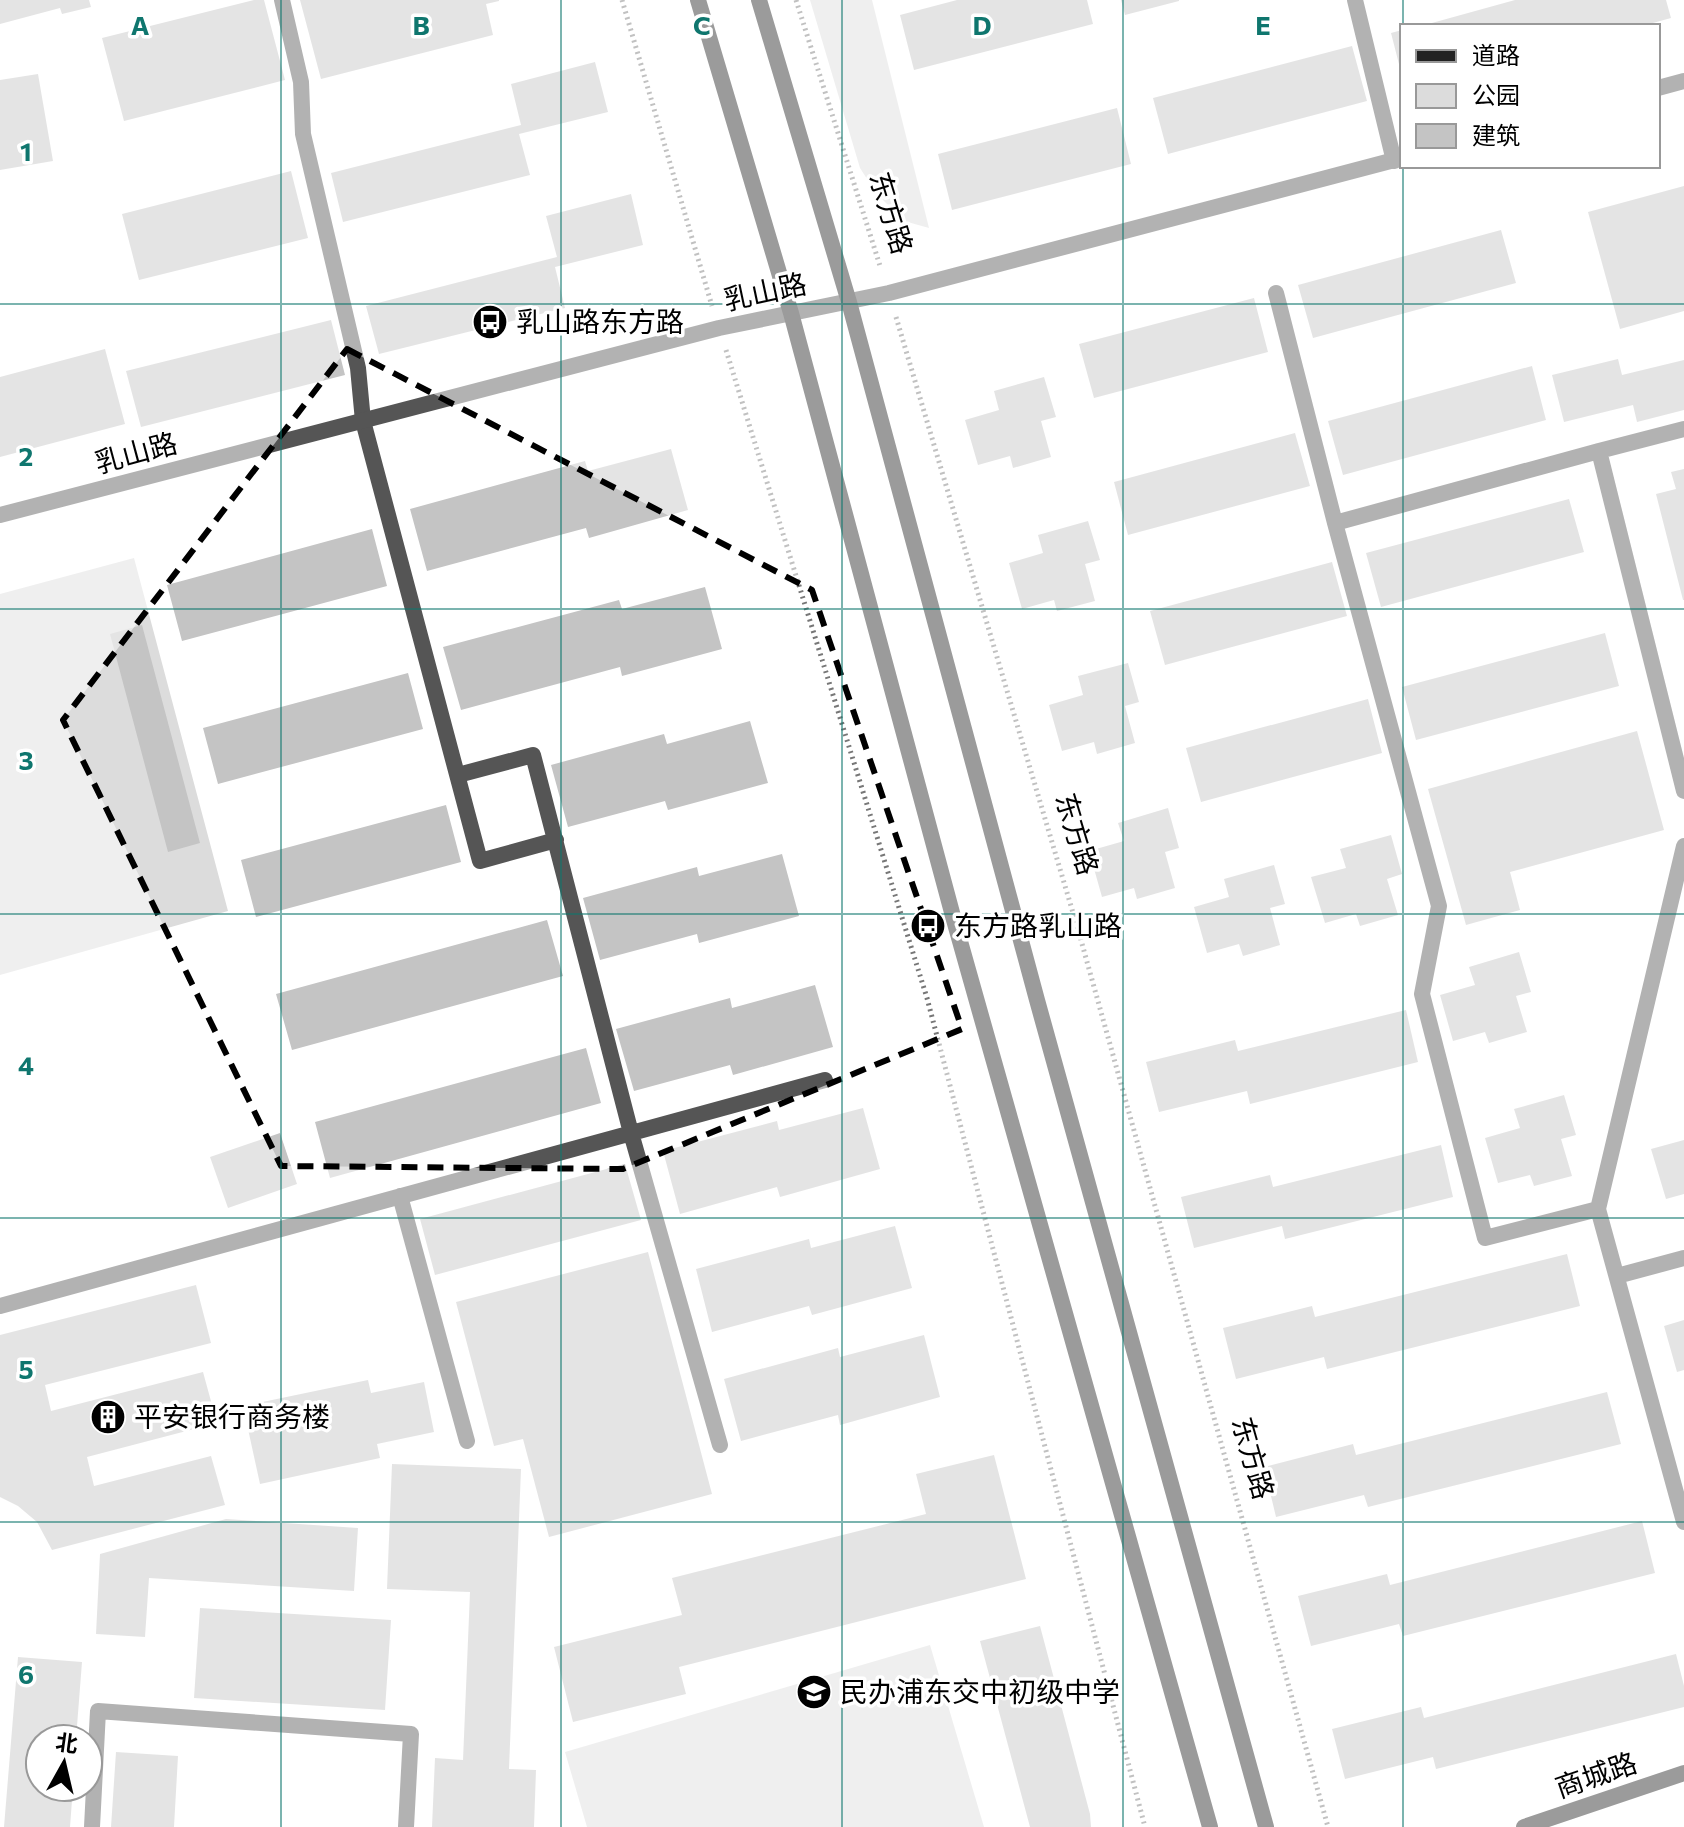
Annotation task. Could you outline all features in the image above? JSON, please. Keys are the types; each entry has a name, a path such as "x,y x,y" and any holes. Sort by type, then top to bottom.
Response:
{"main road":[{"path":"698,0 791,313 954,920 1210,1827"},
{"path":"759,0 849,302 1037,1000 1266,1827"},
{"name":"商城路","path":"1524,1827 1684,1773"}],"street":[{"path":"282,0 301,82 303,134 358,368 363,421 480,861 556,840"},
{"path":"1355,0 1398,160"},
{"path":"1660,87 1684,81"},
{"name":"乳山路","path":"0,515 719,328 889,293 1398,160"},
{"path":"1276,293 1439,906 1422,994 1485,1238 1598,1209"},
{"path":"1335,523 1684,429"},
{"path":"1599,451 1684,791"},
{"path":"458,775 533,755 631,1133 720,1445"},
{"path":"1684,846 1598,1209 1684,1522"},
{"path":"0,1306 825,1080"},
{"path":"400,1196 467,1441"},
{"path":"1617,1276 1684,1258"},
{"path":"92,1827 98,1711 411,1734 406,1827"}],"path":[{"path":"622,0 719,328 927,998 1145,1827"},
{"name":"东方路","path":"796,0 889,293 1079,933 1328,1827"}],"highlighted area":[{"path":"347,349 812,590 962,1029 623,1169 281,1166 63,720"}],"green space":[{"path":"810,0 872,0 929,228 904,221 876,193 860,168"},
{"path":"134,558 228,911 0,975 0,594"},
{"path":"930,1645 984,1827 587,1827 565,1752"}],"building":[{"path":"0,0 89,0 91,7 62,14 60,8 0,24"},
{"path":"264,0 285,80 124,121 102,38"},
{"path":"300,0 499,1 486,4 493,35 321,79"},
{"path":"957,0 1087,0 1093,24 914,70 900,15"},
{"path":"1121,0 1179,0 1179,1 1125,15"},
{"path":"1515,0 1666,0 1671,18 1649,24 1428,24"},
{"path":"1400,31 1400,68 1391,33"},
{"path":"1352,46 1367,101 1168,154 1153,98"},
{"path":"595,62 608,112 519,134 530,175 343,222 331,173 521,125 511,84"},
{"path":"38,74 53,161 0,170 0,80"},
{"path":"1117,108 1131,164 952,210 938,154"},
{"path":"291,171 308,238 139,280 122,214"},
{"path":"1684,186 1684,311 1620,329 1588,212"},
{"path":"631,194 643,245 555,267 565,308 379,354 366,306 557,257 546,216"},
{"path":"1501,230 1516,283 1313,338 1298,285"},
{"path":"1254,298 1268,352 1094,398 1079,344"},
{"path":"331,320 345,375 141,427 126,371"},
{"path":"105,349 125,424 0,457 0,377"},
{"path":"1618,359 1622,375 1684,360 1684,410 1637,422 1633,405 1564,422 1552,375"},
{"path":"1532,366 1546,420 1343,475 1328,421"},
{"path":"1044,377 1056,417 1041,421 1051,457 1013,468 1010,456 978,465 965,420 999,410 994,391"},
{"path":"1295,433 1310,486 1128,535 1114,482"},
{"path":"671,449 688,510 589,538 586,528 427,571 410,509 585,461 588,471"},
{"path":"1684,469 1683,600 1656,494 1676,489 1671,472"},
{"path":"1569,499 1584,552 1381,607 1366,553"},
{"path":"1088,521 1100,560 1085,564 1095,601 1057,611 1054,600 1022,609 1009,563 1043,553 1038,535"},
{"path":"372,529 387,586 182,641 167,585"},
{"path":"1332,562 1347,616 1165,665 1150,611"},
{"path":"705,587 722,649 622,676 620,667 461,710 443,647 619,600 622,609"},
{"path":"142,625 200,843 168,852 110,634"},
{"path":"1605,633 1619,686 1416,740 1402,687"},
{"path":"1128,663 1139,702 1125,706 1135,743 1097,754 1094,742 1062,751 1049,705 1083,695 1078,676"},
{"path":"408,673 423,729 218,784 203,728"},
{"path":"1368,699 1382,753 1201,802 1186,748"},
{"path":"750,721 768,783 668,810 665,801 568,827 551,765 664,734 667,744"},
{"path":"1637,731 1664,830 1510,872 1520,910 1466,925 1428,789"},
{"path":"446,805 461,862 256,917 241,860"},
{"path":"1168,808 1179,848 1165,852 1175,888 1137,899 1134,888 1102,897 1089,851 1124,841 1118,823"},
{"path":"1391,835 1402,874 1387,879 1398,915 1360,926 1356,914 1325,923 1311,877 1346,868 1340,849"},
{"path":"782,854 799,916 699,943 697,934 600,960 583,898 697,867 699,876"},
{"path":"1274,865 1285,904 1270,908 1280,945 1243,956 1239,944 1207,953 1194,907 1229,897 1224,879"},
{"path":"547,920 563,976 292,1050 276,994"},
{"path":"1519,952 1531,992 1516,996 1527,1032 1489,1043 1485,1032 1453,1041 1440,995 1475,985 1469,967"},
{"path":"815,985 833,1047 733,1075 730,1065 634,1091 616,1029 730,998 732,1008"},
{"path":"1406,1010 1418,1062 1250,1104 1247,1091 1159,1112 1146,1062 1235,1040 1238,1051"},
{"path":"586,1048 601,1103 330,1178 315,1122"},
{"path":"1564,1095 1576,1135 1561,1139 1572,1176 1534,1186 1530,1175 1498,1183 1485,1138 1520,1128 1514,1109"},
{"path":"863,1108 880,1169 780,1197 777,1187 680,1214 663,1151 777,1121 779,1130"},
{"path":"280,1133 297,1184 228,1208 210,1157"},
{"path":"1684,1140 1684,1194 1666,1199 1651,1149"},
{"path":"1441,1145 1453,1197 1285,1239 1282,1226 1194,1248 1181,1197 1270,1175 1273,1187"},
{"path":"625,1164 641,1220 435,1275 420,1219"},
{"path":"895,1226 912,1288 812,1315 809,1306 712,1332 696,1269 809,1239 811,1248"},
{"path":"648,1252 712,1494 549,1537 523,1439 494,1446 456,1302"},
{"path":"1567,1254 1580,1306 1327,1369 1324,1357 1236,1379 1223,1328 1312,1306 1315,1317"},
{"name":"平安银行商务楼","path":"196,1285 211,1343 45,1385 51,1411 203,1372 217,1423 87,1457 94,1486 211,1456 225,1505 52,1550 37,1522 18,1506 0,1497 0,1335"},
{"path":"1684,1320 1684,1370 1677,1372 1664,1326"},
{"path":"924,1335 940,1397 840,1425 838,1415 741,1441 724,1379 838,1348 840,1357"},
{"path":"368,1380 371,1393 424,1382 434,1432 377,1444 380,1458 260,1484 243,1406"},
{"path":"1607,1392 1621,1444 1368,1507 1364,1495 1276,1517 1264,1467 1353,1444 1356,1455"},
{"path":"994,1455 1026,1579 679,1667 686,1694 573,1722 554,1647 682,1615 672,1578 926,1514 916,1474"},
{"path":"392,1464 521,1469 509,1769 536,1770 534,1827 432,1827 435,1758 463,1760 470,1592 387,1589"},
{"path":"226,1519 358,1528 354,1591 149,1578 145,1637 96,1634 100,1554"},
{"path":"1642,1521 1655,1573 1403,1636 1399,1624 1311,1646 1298,1596 1387,1574 1390,1585"},
{"path":"200,1608 391,1620 385,1710 194,1698"},
{"path":"1040,1626 1091,1827 1030,1827 980,1641"},
{"path":"1676,1654 1684,1686 1684,1707 1436,1769 1433,1757 1345,1779 1332,1729 1421,1707 1424,1718"},
{"path":"18,1657 82,1662 77,1723 24,1723 24,1803 72,1803 70,1827 4,1827"},
{"path":"116,1752 178,1756 174,1827 111,1827"}],"place":[{"name":"乳山路东方路","path":"490,322"},
{"name":"东方路乳山路","path":"928,926"},
{"name":"平安银行商务楼","path":"108,1417"},
{"name":"民办浦东交中初级中学","path":"814,1692"}]}
